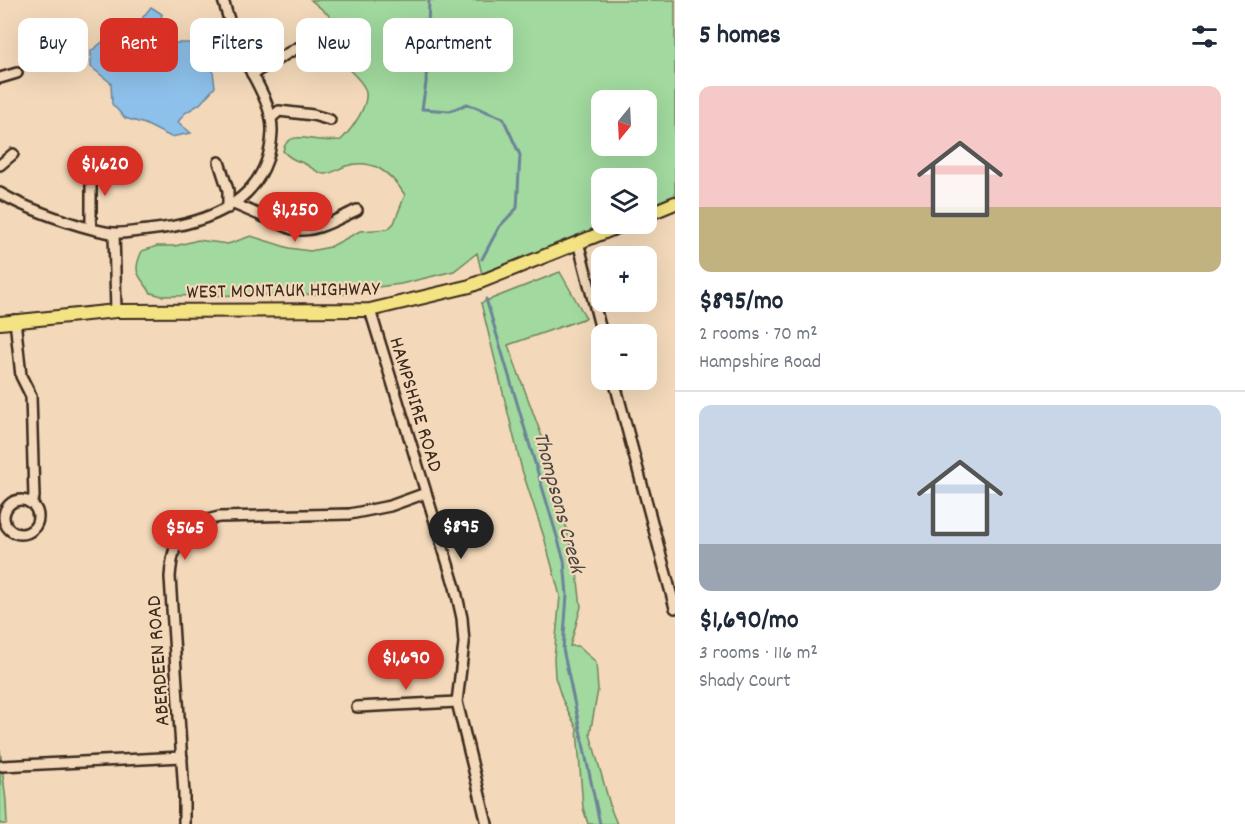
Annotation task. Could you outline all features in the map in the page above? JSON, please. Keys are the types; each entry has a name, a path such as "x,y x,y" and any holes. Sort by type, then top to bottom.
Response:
{"main road":[{"path":"657,210 675,203"},
{"name":"WEST MONTAUK HIGHWAY","path":"0,323 116,311 370,310 470,286 599,234"}],"street":[{"path":"0,192 14,201 91,228 114,233 183,224 231,206 252,188 266,160 272,132 271,118 232,31 223,0"},
{"path":"252,74 296,49"},
{"path":"0,78 17,73"},
{"path":"271,118 279,111 313,115 330,120"},
{"path":"0,165 13,154"},
{"path":"219,162 231,206"},
{"path":"91,165 91,228"},
{"path":"231,206 302,231 311,230 357,210"},
{"path":"114,233 116,311"},
{"path":"578,242 599,324"},
{"name":"HAMPSHIRE ROAD","path":"370,310 455,587 462,618 464,643 457,702 486,824"},
{"path":"15,320 21,376 31,396 34,497 30,503"},
{"path":"617,390 675,608"},
{"name":"ABERDEEN ROAD","path":"184,824 170,577 171,560 176,544 186,530 199,521 219,517 350,514 390,506 426,493"},
{"path":"357,708 457,702"},
{"path":"2,766 182,757"}],"green space":[{"path":"311,0 675,0 675,204 657,212 657,168 591,168 591,234 603,234 484,283 477,253 454,271 401,284 362,289 350,294 162,296 151,293 138,274 137,265 142,251 157,246 175,246 198,240 228,244 251,236 289,248 310,251 330,247 360,231 388,229 394,223 405,195 394,180 380,169 365,164 356,164 324,174 283,151 285,145 293,138 341,140 355,123 365,102 365,89 352,72 371,72 371,18 332,18"},
{"path":"560,272 586,318 508,345 544,442 576,564 581,607 570,646 578,646 596,662 598,690 590,734 617,824 588,824 583,808 577,729 562,699 555,677 554,658 560,596 522,470 481,303"},
{"path":"0,749 6,801 7,824 0,824"}],"water":[{"path":"151,7 162,14 161,18 143,17"},
{"path":"178,43 190,43 190,72 213,72 215,87 200,104 185,113 178,122 191,133 171,137 145,124 125,118 112,104 111,83 91,67 91,51 100,44 100,72 178,72"}],"waterway":[{"name":"Thompsons Creek","path":"429,0 426,83 422,109 450,111 467,104 503,118 520,155 517,208 499,227 482,259"},
{"name":"Thompsons Creek","path":"486,299 564,560 567,595 563,649 600,824"}]}
